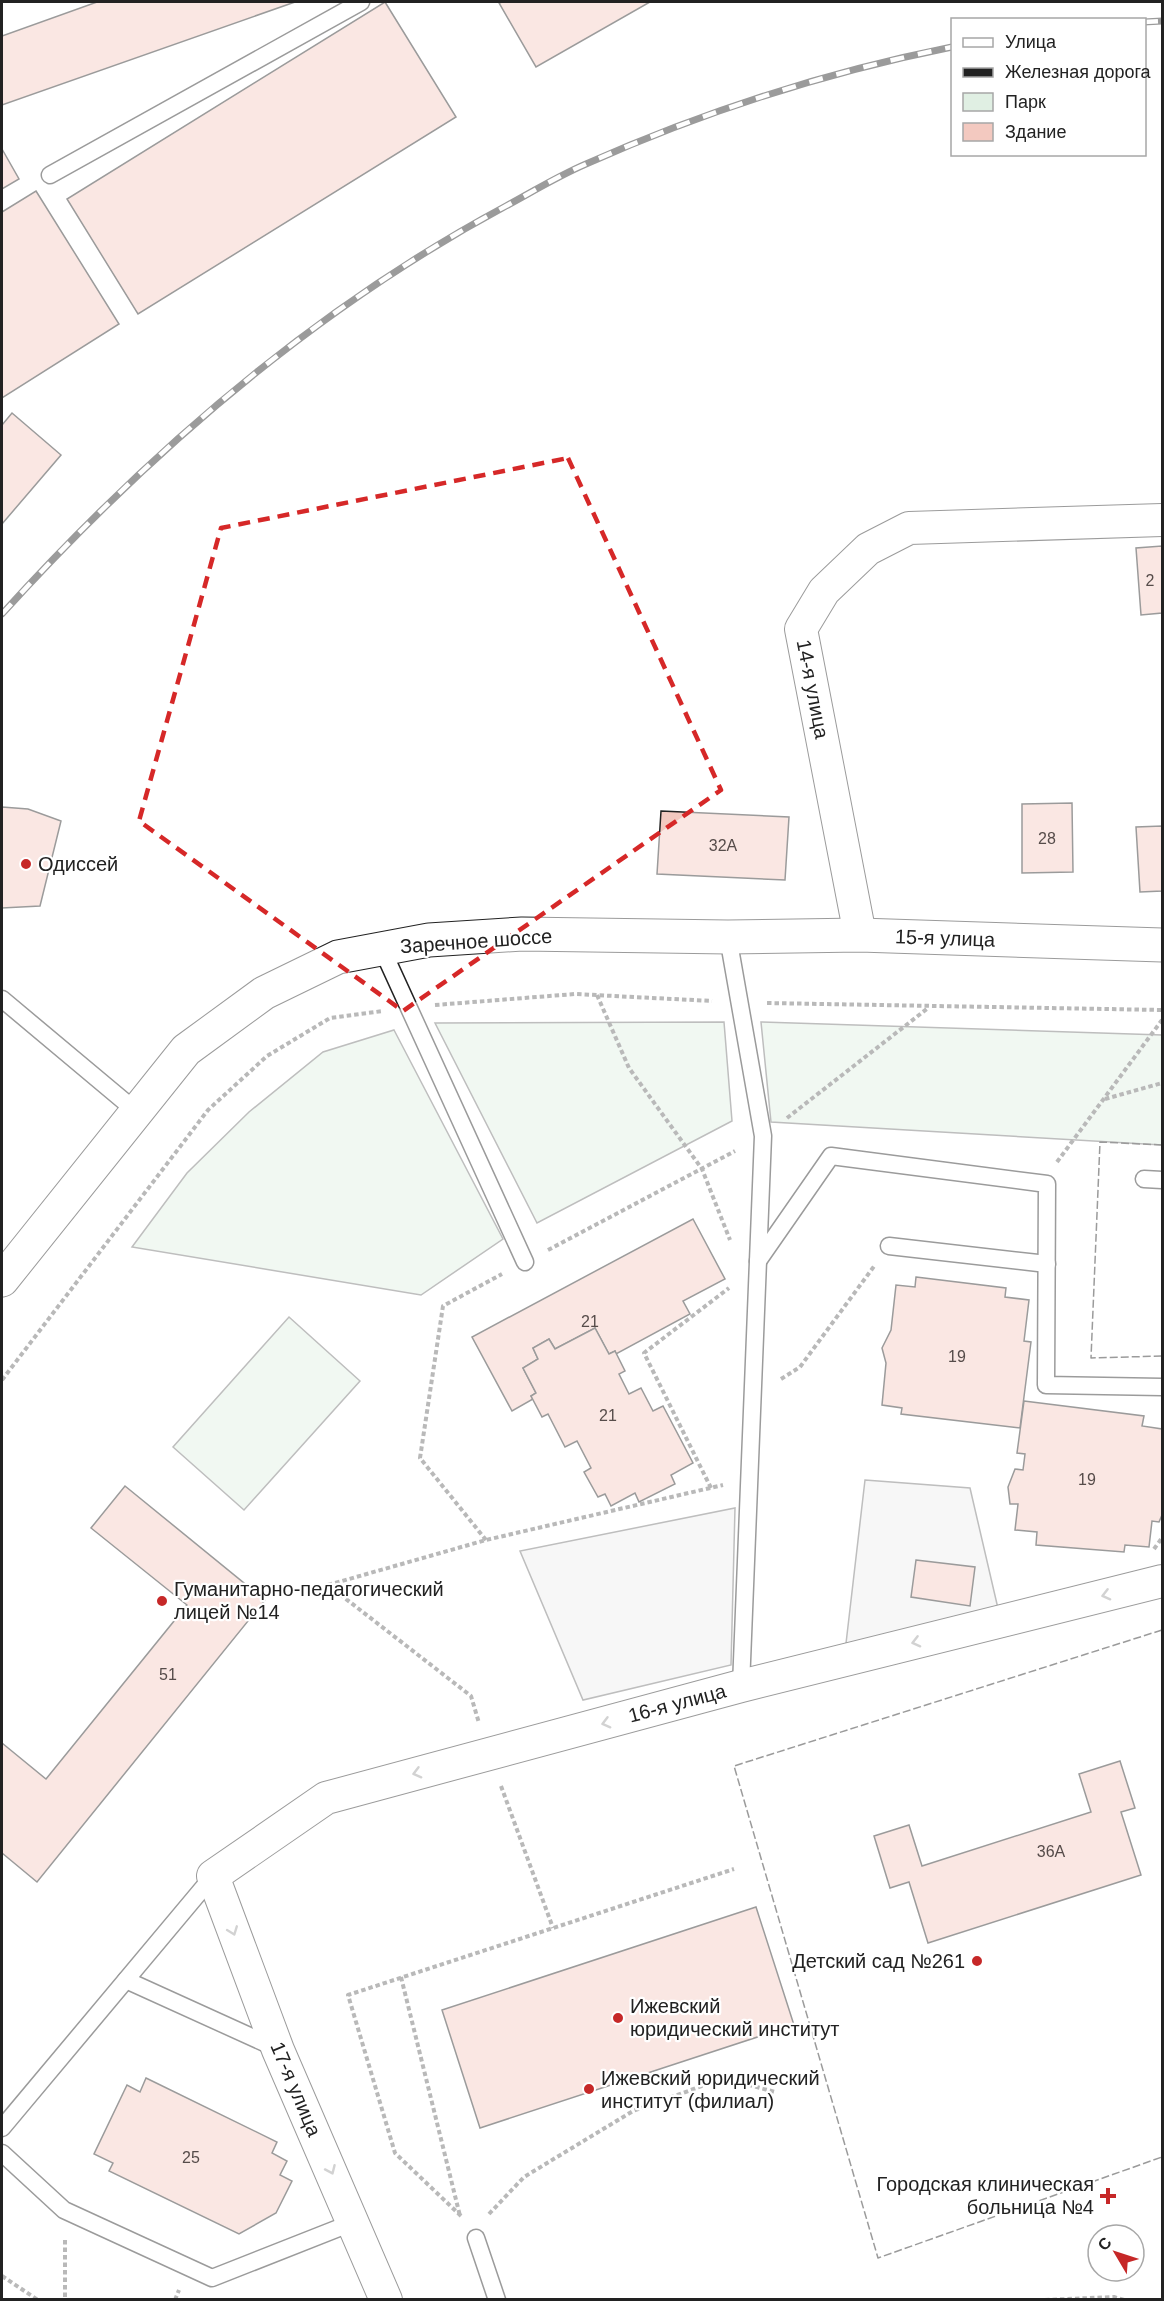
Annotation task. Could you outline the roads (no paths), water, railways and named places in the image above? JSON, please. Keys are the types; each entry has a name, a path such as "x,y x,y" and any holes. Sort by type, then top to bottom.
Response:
{"main road":[{"name":"Заречное шоссе","path":"2,1280 186,1050 264,993 338,957 429,940 522,934 728,937"},
{"name":"15-я улица","path":"728,937 861,935 1162,945"}],"street":[{"name":"14-я улица","path":"861,935 801,629 824,591 868,549 909,528 1162,520"},
{"name":"16-я улица","path":"213,1876 326,1798 741,1686 1162,1581"},
{"name":"17-я улица","path":"213,1876 278,2049 386,2300"}],"lane":[{"path":"50,175 361,2"},
{"path":"728,937 763,1136 741,1686"},
{"path":"382,949 525,1262"},
{"path":"2,999 137,1112"},
{"path":"758,1262 831,1156 1047,1184 1046,1385 1162,1387"},
{"path":"1144,1179 1162,1180"},
{"path":"889,1246 1047,1264"},
{"path":"2,2128 213,1876"},
{"path":"126,1980 278,2049"},
{"path":"2,2153 64,2210 212,2278 354,2222"},
{"path":"476,2238 497,2300"}],"railway":[{"path":"1146,22 1162,21"},
{"path":"2,614 115,497 236,389 300,338 435,247 565,174 675,127 812,81 951,47"}],"place":[{"name":"Одиссей","path":"26,864"},
{"name":"Гуманитарно-педагогический лицей №14","path":"162,1601"},
{"name":"Детский сад №261","path":"977,1961"},
{"name":"Ижевский юридический институт","path":"618,2018"},
{"name":"Ижевский юридический институт (филиал)","path":"589,2089"},
{"name":"Городская клиническая больница №4","path":"1108,2196"}]}
